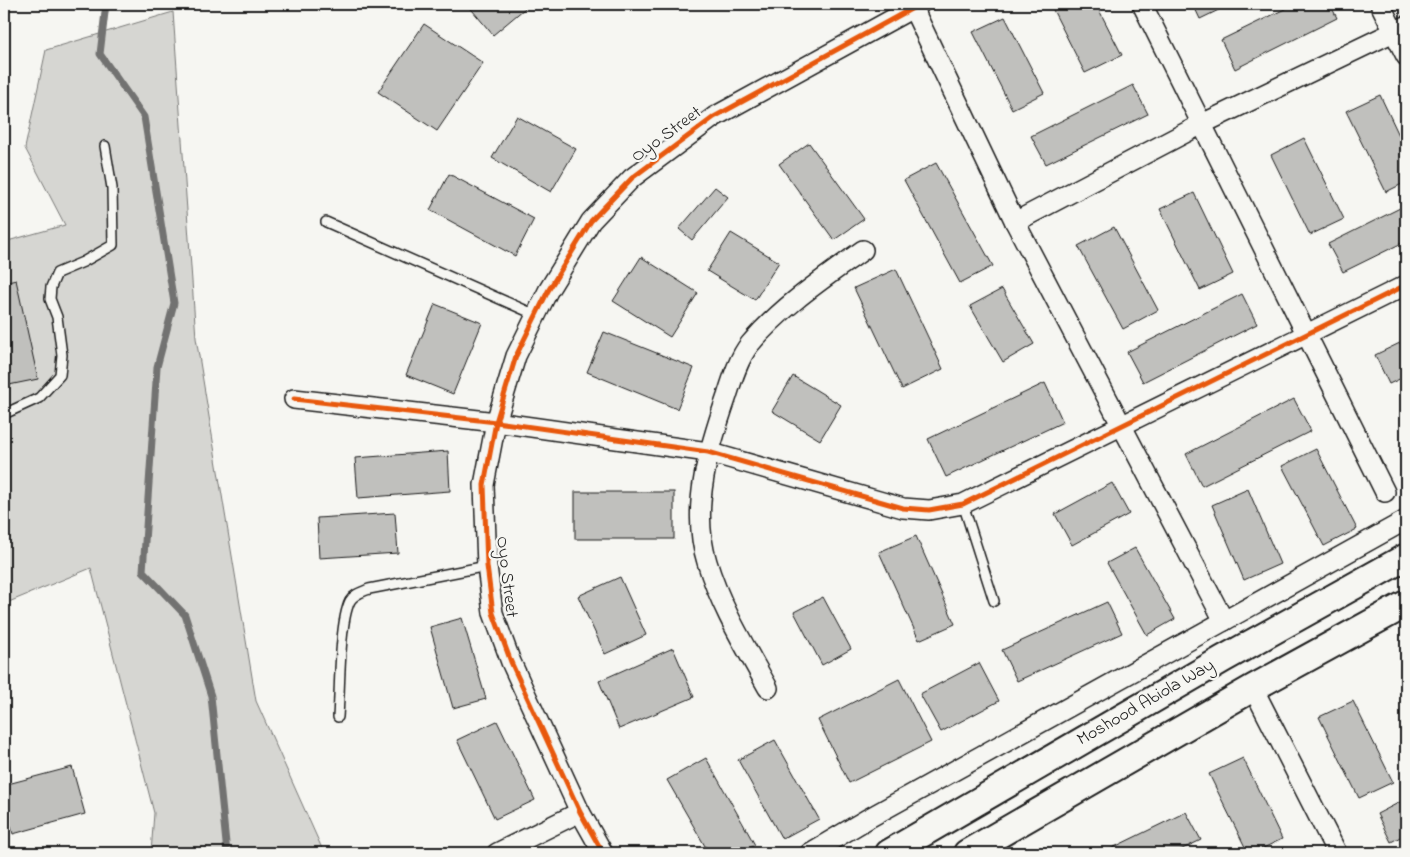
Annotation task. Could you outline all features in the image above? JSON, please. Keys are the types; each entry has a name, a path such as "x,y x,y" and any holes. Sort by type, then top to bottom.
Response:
{"main road":[{"name":"Moshood Abiola Way","path":"889,853 1223,658 1406,557"},
{"path":"967,853 1253,688 1406,604"}],"street":[{"path":"1142,4 1385,492"},
{"path":"1380,4 1400,29 1406,56"},
{"path":"916,6 1014,222 1224,621"},
{"name":"Oyo Street","path":"603,853 580,812 511,662 493,613 487,566 484,485 496,422 516,356 548,291 591,221 632,178 714,117 916,6"},
{"path":"1014,222 1202,124 1400,29"},
{"path":"768,688 729,615 706,562 701,531 701,497 708,452 732,379 748,346 784,308 863,250"},
{"path":"294,399 496,422 708,452 904,508 929,510 963,504 1307,336 1406,285"},
{"path":"810,853 869,818 1406,520"},
{"path":"1253,688 1337,853"},
{"path":"497,853 580,812"}],"lane":[{"path":"4,414 39,398 60,375 60,345 57,317 50,299 51,287 57,273 83,262 113,245 112,188 105,146"},
{"path":"326,222 536,315"},
{"path":"963,504 994,601"},
{"path":"338,717 343,637 350,601 358,593 369,589 487,566"}],"shaded area":[{"path":"173,12 196,338 256,701 324,853 151,853 154,813 91,568 4,604 4,387 32,377 4,275 4,242 65,225 25,148 46,50"}],"building":[{"path":"467,4 530,4 493,35"},
{"path":"1050,4 1096,4 1122,55 1085,73"},
{"path":"1193,4 1231,4 1200,19"},
{"path":"1295,4 1330,4 1337,18 1235,69 1221,40"},
{"path":"1005,17 1044,93 1012,109 973,32"},
{"path":"424,24 483,63 437,131 378,92"},
{"path":"1133,85 1148,114 1046,164 1031,136"},
{"path":"1380,95 1406,150 1406,182 1386,192 1346,111"},
{"path":"517,116 576,149 551,192 492,158"},
{"path":"1304,138 1344,219 1310,235 1271,155"},
{"path":"809,143 864,219 834,240 779,164"},
{"path":"936,163 993,266 960,283 904,180"},
{"path":"449,174 534,219 515,256 430,210"},
{"path":"715,187 728,197 692,240 679,229"},
{"path":"1194,193 1233,274 1200,290 1160,209"},
{"path":"1406,205 1406,241 1343,272 1328,244"},
{"path":"1114,227 1158,310 1123,329 1078,246"},
{"path":"731,233 779,262 755,300 707,271"},
{"path":"641,257 698,293 670,337 613,301"},
{"path":"896,269 943,369 902,389 854,288"},
{"path":"16,280 38,379 4,386 4,283"},
{"path":"1002,289 1034,344 1003,362 970,306"},
{"path":"1242,294 1257,324 1143,382 1127,352"},
{"path":"435,304 482,323 453,394 406,375"},
{"path":"604,332 694,368 677,409 587,372"},
{"path":"1406,340 1406,376 1389,384 1375,355"},
{"path":"793,376 841,405 820,440 772,411"},
{"path":"1045,383 1063,422 946,477 928,439"},
{"path":"1294,399 1311,431 1202,486 1186,454"},
{"path":"1406,406 1406,419 1401,409"},
{"path":"1316,449 1357,529 1324,546 1282,466"},
{"path":"448,451 450,491 358,498 355,458"},
{"path":"1112,483 1129,514 1072,545 1055,514"},
{"path":"1248,489 1280,564 1244,580 1212,505"},
{"path":"575,492 674,492 674,539 575,539"},
{"path":"395,513 398,553 319,558 317,518"},
{"path":"916,536 955,624 919,640 879,552"},
{"path":"1135,548 1175,619 1147,635 1107,563"},
{"path":"620,577 646,635 605,654 578,596"},
{"path":"823,597 851,649 822,665 794,612"},
{"path":"1107,602 1122,633 1017,681 1002,650"},
{"path":"462,618 486,699 453,708 430,627"},
{"path":"673,648 694,697 619,729 599,681"},
{"path":"979,663 999,701 941,732 920,694"},
{"path":"1406,674 1406,693 1399,678"},
{"path":"899,679 931,742 849,783 818,720"},
{"path":"1353,701 1393,782 1359,798 1319,717"},
{"path":"497,721 535,800 495,819 457,740"},
{"path":"775,740 819,819 782,839 738,760"},
{"path":"706,758 755,845 741,853 709,853 667,780"},
{"path":"1243,758 1282,839 1253,853 1248,853 1209,774"},
{"path":"72,767 85,814 13,834 4,802 4,785"},
{"path":"1406,799 1406,834 1391,842 1377,814"},
{"path":"1186,812 1201,840 1174,853 1102,853"}],"waterway":[{"path":"106,4 100,54 144,117 174,303 157,367 143,571 185,615 211,696 227,853"}],"cycle path":[{"path":"603,853 580,812 511,662 493,613 487,566 484,485 496,422 516,356 548,291 591,221 632,178 714,117 920,4"},
{"path":"294,399 496,422 708,452 903,508 929,510 963,504 1406,285"}]}
